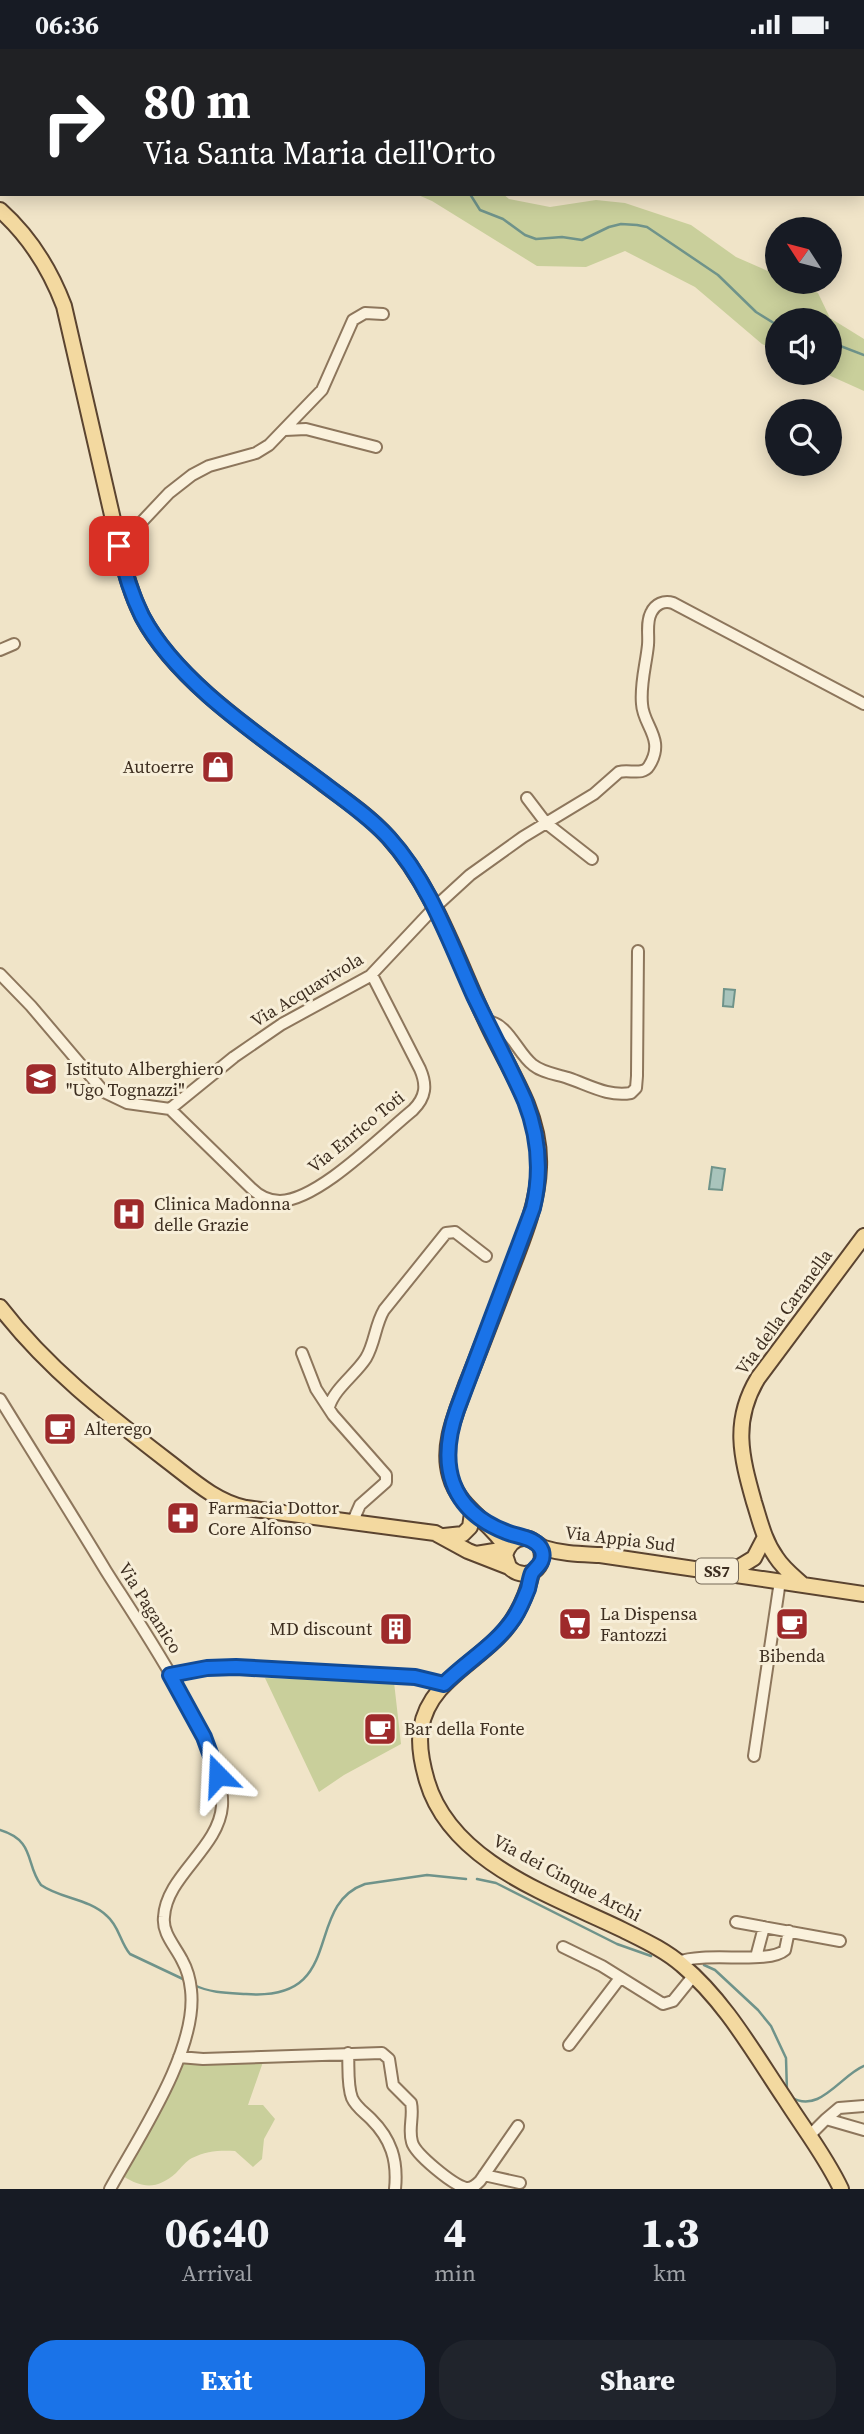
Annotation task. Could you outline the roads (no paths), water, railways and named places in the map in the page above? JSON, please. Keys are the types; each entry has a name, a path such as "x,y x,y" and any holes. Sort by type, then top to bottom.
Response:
{"main road":[{"name":"SS7","path":"0,210 17,226 37,253 64,306 119,546 139,611 172,659 206,693 381,830 406,860 434,908 528,1107 537,1142 539,1170 536,1192 528,1223 452,1423 448,1443 449,1475 461,1500 472,1513 488,1523 539,1545"},
{"name":"Via della Caranella","path":"773,1579 765,1537 742,1455 740,1429 743,1412 758,1378 864,1236"},
{"path":"0,1307 38,1353 82,1394 221,1499 246,1508 422,1530 444,1536 456,1536 467,1531 472,1522 472,1513"},
{"name":"SS7","path":"488,1523 507,1549 505,1555 511,1570 526,1575 569,1554"},
{"path":"444,1536 461,1547 511,1570 519,1588 518,1610"},
{"path":"729,1573 751,1562 765,1537"},
{"name":"Via della Caranella","path":"765,1537 780,1563 802,1584"},
{"path":"476,1553 507,1549 511,1543 522,1538"},
{"path":"537,1569 542,1558 539,1545"},
{"name":"Via Appia Sud","path":"539,1545 569,1554 600,1555 864,1594"},
{"name":"Via dei Cinque Archi","path":"537,1569 518,1610 493,1643 444,1684 425,1713 420,1747 433,1798 452,1830 476,1852 506,1871 651,1944 694,1975 744,2039 841,2189"}],"street":[{"path":"119,546 166,496 188,478 209,466 259,452 269,446 325,384 355,318 365,313 383,314"},
{"path":"285,429 306,429 376,447"},
{"name":"Via Acquavivola","path":"170,1109 227,1062 277,1027 372,975 434,908 476,870 597,792 619,772 643,771 650,765 655,739 643,711 642,678 649,616 661,602 673,603 864,704"},
{"path":"0,650 13,644"},
{"path":"527,798 546,823 592,859"},
{"path":"486,1021 501,1027 526,1059 541,1070 602,1091 631,1093 636,1088 638,1076 638,951"},
{"path":"0,974 38,1013 107,1094 127,1103 170,1109"},
{"name":"Via Enrico Toti","path":"170,1109 251,1188 265,1198 279,1201 289,1199 324,1183 413,1110 424,1094 422,1072 372,975"},
{"path":"329,1408 332,1399 369,1352 381,1315 446,1233 457,1233 486,1256"},
{"path":"302,1353 316,1389 329,1408 390,1477 360,1505 353,1521"},
{"name":"Via Paganico","path":"0,1399 170,1675 207,1745 218,1775 222,1799 221,1814 214,1831 179,1881 164,1912 166,1932 185,1965 192,2000 189,2024 179,2057 163,2093 110,2189"},
{"path":"754,1756 773,1579"},
{"path":"170,1675 207,1668 236,1667 415,1677 444,1684"},
{"path":"736,1922 840,1941"},
{"path":"756,1957 764,1927"},
{"path":"678,1962 700,1956 771,1957 782,1954 789,1931"},
{"path":"563,1947 620,1978 655,2001 666,2004 673,2001 694,1975"},
{"path":"569,2045 620,1978"},
{"path":"179,2057 203,2059 377,2051 387,2056 393,2085 411,2103 411,2137 414,2147 420,2155 464,2187 473,2187 484,2175 518,2126"},
{"path":"348,2053 352,2098 391,2145 397,2167 395,2189"},
{"path":"809,2136 839,2108 864,2106"},
{"path":"826,2119 864,2130"},
{"path":"484,2175 520,2183"}],"water":[{"path":"724,989 735,990 733,1007 723,1006"},
{"path":"712,1167 725,1169 722,1190 709,1189"}],"waterway":[{"path":"471,196 480,210 503,219 525,235 536,239 562,237 582,240 621,224 647,227 718,275 765,318"},
{"path":"842,347 864,355"},
{"path":"0,1830 19,1840 25,1847 41,1885 100,1910 114,1924 130,1954 185,1980"},
{"path":"194,1985 226,1993 278,1992 299,1983 312,1969 334,1912 346,1895 365,1884 427,1875 466,1879"},
{"path":"477,1879 496,1883 617,1944 651,1956"},
{"path":"704,1965 715,1970 758,2010 771,2026 786,2058 787,2092"},
{"path":"791,2097 811,2101 829,2092 864,2066"}],"place":[{"name":"Autoerre","path":"218,767"},
{"name":"Istituto Alberghiero \"Ugo Tognazzi\"","path":"41,1079"},
{"name":"Clinica Madonna delle Grazie","path":"129,1214"},
{"name":"Alterego","path":"60,1429"},
{"name":"Farmacia Dottor Core Alfonso","path":"183,1518"},
{"name":"La Dispensa Fantozzi","path":"575,1624"},
{"name":"Bibenda","path":"792,1624"},
{"name":"MD discount","path":"396,1629"},
{"name":"Bar della Fonte","path":"380,1729"}]}
